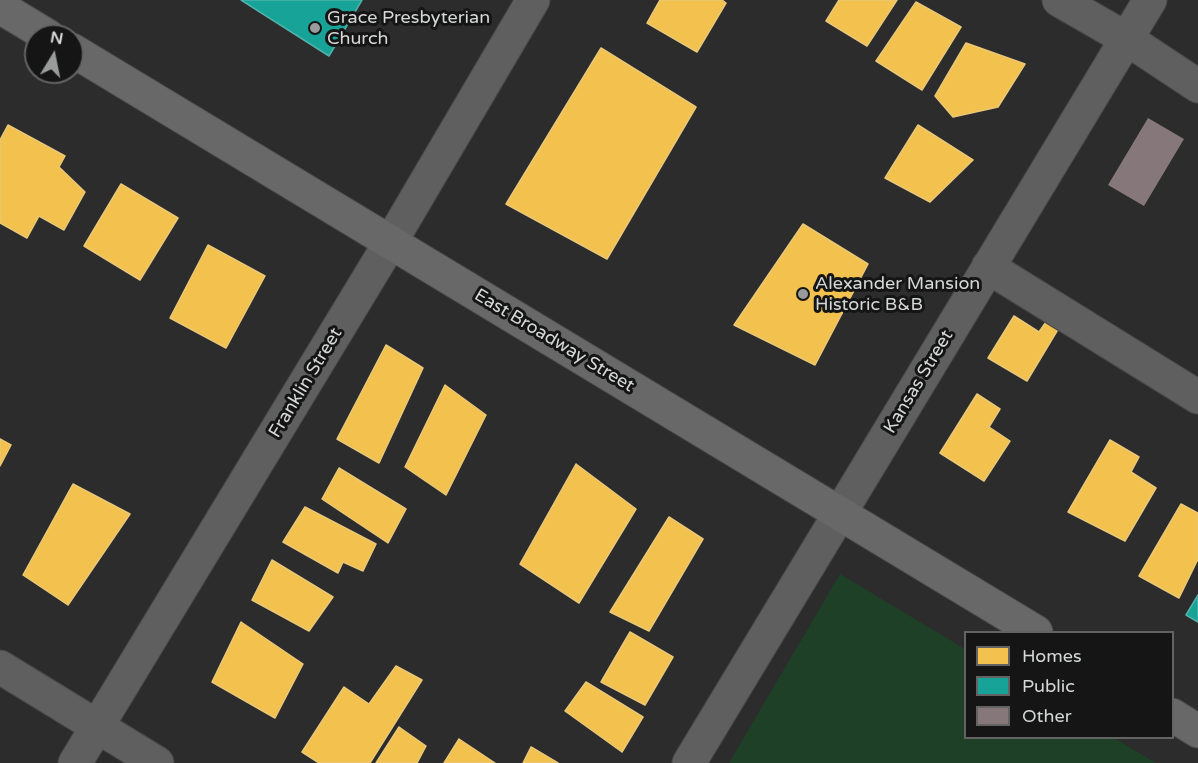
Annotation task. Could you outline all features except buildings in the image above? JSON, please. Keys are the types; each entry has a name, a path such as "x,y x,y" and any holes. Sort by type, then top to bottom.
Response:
{"main road":[{"path":"0,7 28,24"},
{"name":"East Broadway Street","path":"84,57 1033,631"},
{"path":"1174,716 1198,730"}],"street":[{"path":"1059,0 1127,39 1198,86"},
{"name":"Kansas Street","path":"689,763 1150,0"},
{"name":"Franklin Street","path":"75,763 390,243 530,1"},
{"path":"988,267 1198,397"},
{"path":"0,667 157,763"}],"green space":[{"path":"840,574 964,648 964,739 1116,739 1156,763 729,763"}],"place":[{"name":"Grace Presbyterian Church","path":"315,28"},
{"name":"Alexander Mansion Historic B&B","path":"803,294"}]}
